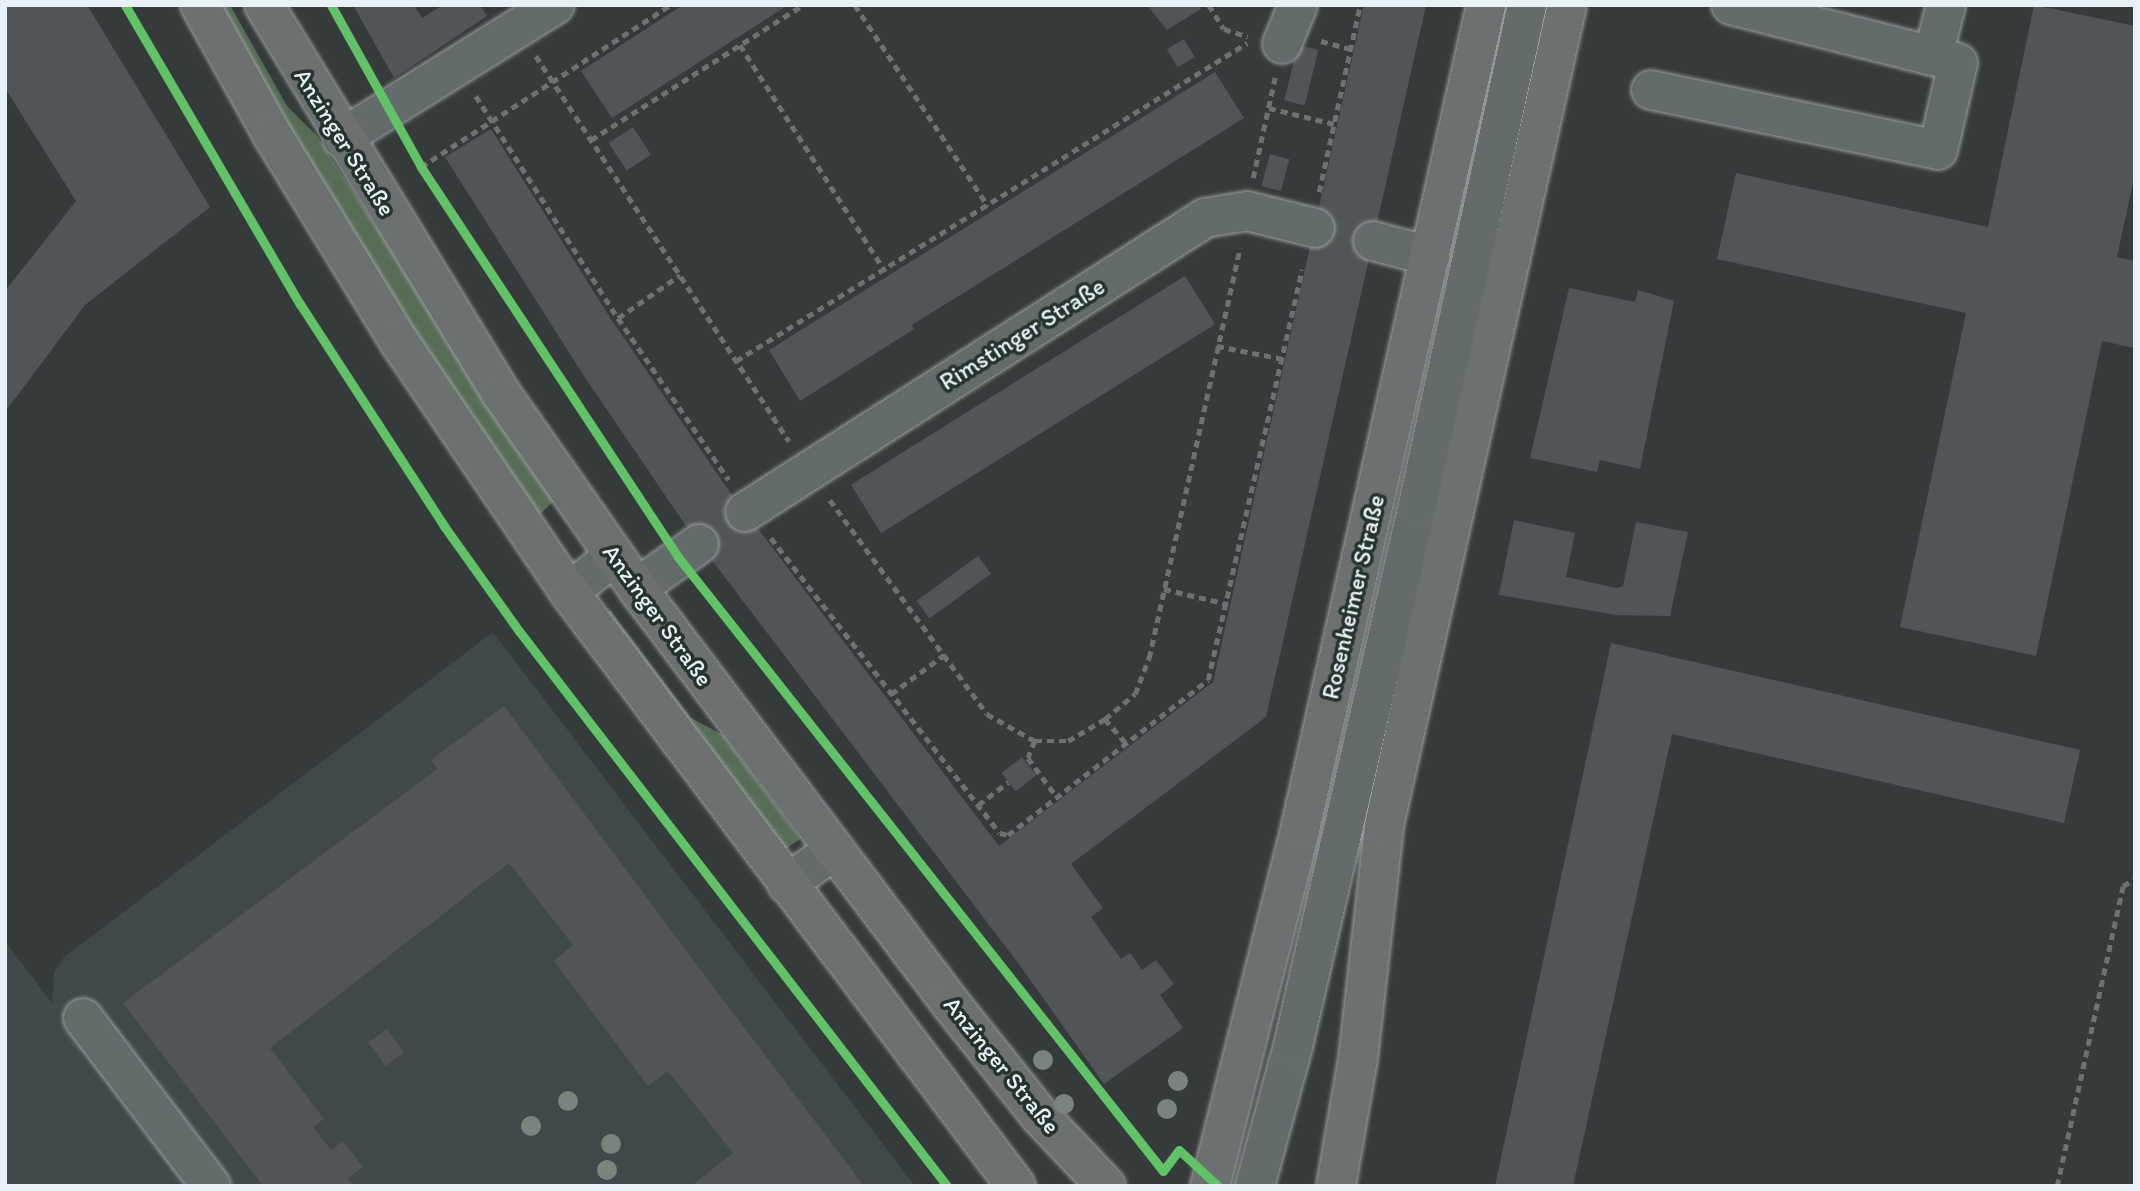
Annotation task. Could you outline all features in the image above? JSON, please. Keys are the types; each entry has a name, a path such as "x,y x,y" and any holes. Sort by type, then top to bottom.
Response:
{"main road":[{"path":"200,5 273,136 400,344 569,592 1016,1186"},
{"name":"Anzinger Straße","path":"264,5 342,138 500,392 614,556 834,850 1041,1117 1106,1186"},
{"name":"Rosenheimer Straße","path":"1210,1186 1300,830 1486,5"},
{"path":"1336,1186 1358,1059 1384,826 1567,5"}],"street":[{"path":"342,138 555,5"},
{"path":"1282,44 1298,5"},
{"name":"Rosenheimer Straße","path":"1255,1186 1293,1046 1418,505 1527,5"},
{"path":"1651,90 1938,150 1958,63 1731,5"},
{"path":"1933,56 1946,5"},
{"name":"Rimstinger Straße","path":"747,511 1205,218 1247,211 1317,212"},
{"path":"1373,242 1430,256"},
{"path":"637,588 699,544"},
{"path":"569,592 614,556"},
{"path":"787,884 834,850"},
{"path":"83,1018 211,1186"}],"path":[{"path":"421,167 670,5"},
{"path":"591,140 803,5"},
{"path":"855,5 988,206"},
{"path":"736,362 886,271 1254,39 1224,29 1209,5"},
{"path":"1317,212 1360,5"},
{"path":"1252,182 1282,44"},
{"path":"740,45 886,271"},
{"path":"457,65 618,318 747,511 1000,833 1008,835 1208,680 1228,604 1302,270"},
{"path":"1269,108 1334,124"},
{"path":"618,318 680,275"},
{"path":"1217,346 1283,359"},
{"path":"1164,589 1228,604"},
{"path":"891,694 944,655"},
{"path":"1105,719 1126,743"},
{"path":"1035,741 1028,758 1057,797"},
{"path":"978,805 1008,782"},
{"path":"2057,1186 2123,886 2135,879"}],"shaded area":[{"path":"493,632 915,1186 5,1186 5,941 52,1003 54,972 64,957"}],"green space":[{"path":"218,5 230,5 287,106 317,136 554,501 537,517 366,257"},
{"path":"610,610 691,718 723,735 800,839 783,851 605,615"}],"building":[{"path":"5,5 87,5 210,207 85,305 5,412 5,291 76,201 5,88"},
{"path":"353,5 414,5 422,18 443,5 480,5 487,16 394,78"},
{"path":"683,5 788,5 612,118 581,71"},
{"path":"1147,5 1199,5 1201,9 1167,30"},
{"path":"1364,5 1426,5 1266,717 1071,864 1103,908 1091,917 1121,959 1130,953 1142,970 1156,960 1174,984 1160,995 1183,1028 1104,1084 1021,967 686,526 582,373 445,157 491,129 611,319 727,488 999,846 1213,682"},
{"path":"2034,5 2135,26 2135,173 2117,257 2135,261 2135,348 2102,341 2036,656 1900,627 1966,313 1717,259 1736,173 1988,227"},
{"path":"1184,39 1195,57 1178,67 1167,49"},
{"path":"1298,45 1318,50 1305,105 1284,100"},
{"path":"1215,72 1244,118 912,325 914,329 800,401 769,350"},
{"path":"633,127 651,155 627,170 609,143"},
{"path":"1270,154 1289,159 1281,191 1261,186"},
{"path":"1185,276 1215,324 881,533 851,485"},
{"path":"1569,288 1635,302 1638,290 1674,301 1640,469 1600,460 1597,472 1530,458"},
{"path":"1514,520 1575,533 1566,577 1617,588 1623,586 1636,522 1688,532 1670,616 1617,615 1499,595"},
{"path":"978,556 991,574 929,618 917,601"},
{"path":"1611,643 2080,750 2064,823 1672,734 1573,1186 1495,1186"},
{"path":"504,706 864,1186 691,1186 733,1153 668,1071 648,1086 554,961 573,945 509,863 270,1048 324,1119 313,1127 331,1150 343,1141 363,1167 348,1178 354,1186 263,1186 123,1003 437,769 431,760"},
{"path":"1022,757 1036,775 1016,791 1002,773"},
{"path":"387,1029 404,1052 385,1066 368,1043"}],"tunnel":[{"path":"1315,228 1373,241"},
{"path":"699,544 745,512"}],"cycle path":[{"path":"125,5 300,304 444,526 519,631 947,1186"},
{"path":"331,5 421,167 678,557 1163,1171 1179,1150 1218,1186"}]}
